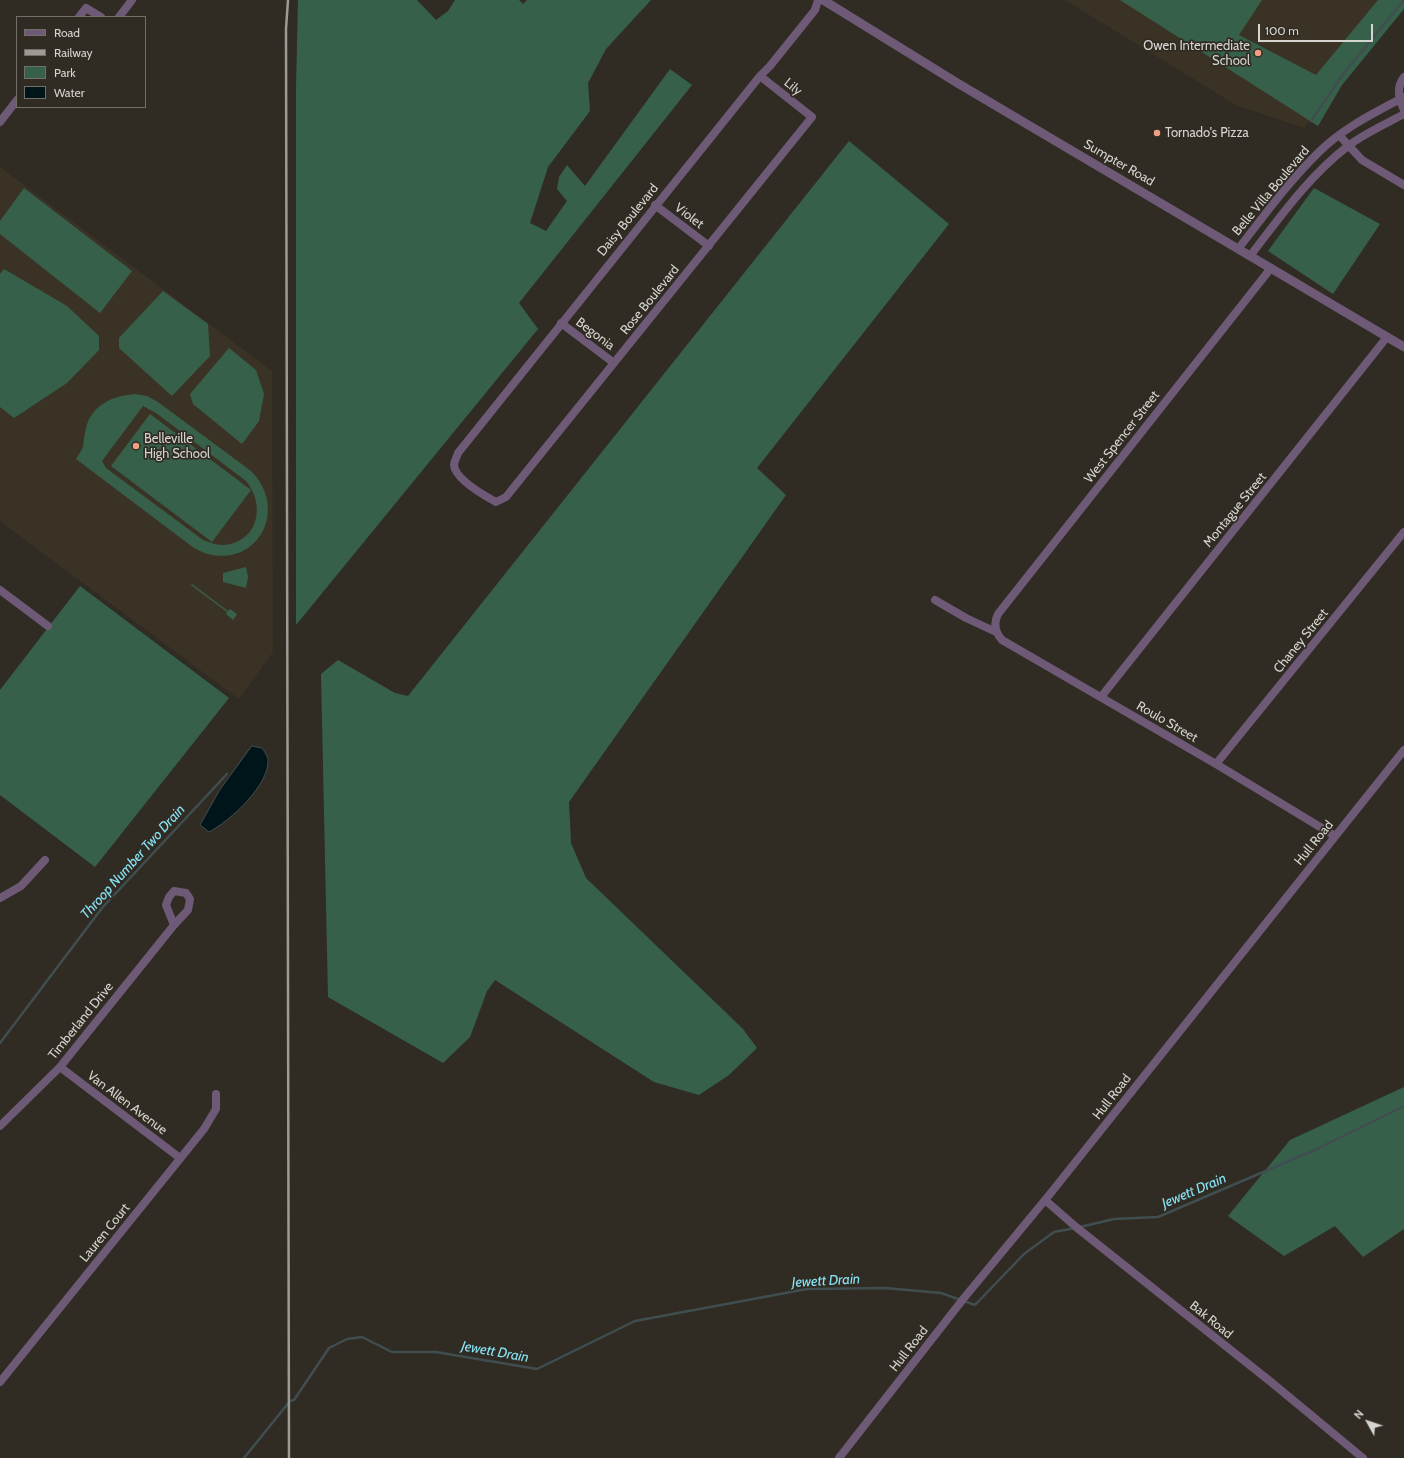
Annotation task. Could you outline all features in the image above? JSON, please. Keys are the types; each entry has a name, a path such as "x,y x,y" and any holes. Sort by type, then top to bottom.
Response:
{"street":[{"path":"120,16 132,0"},
{"name":"Daisy Boulevard","path":"506,497 496,502 482,494 463,479 456,470 454,463 457,456 655,205 815,10 818,0"},
{"name":"Sumpter Road","path":"823,0 910,55 1404,347"},
{"path":"80,16 86,8 99,16"},
{"name":"Lily","path":"760,76 812,117"},
{"path":"1404,77 1400,82 1404,110"},
{"name":"Belle Villa Boulevard","path":"1238,249 1299,173 1320,151 1339,135 1402,98"},
{"path":"0,122 16,101"},
{"path":"1250,256 1306,185 1348,146 1404,114"},
{"name":"Rose Boulevard","path":"506,497 812,117"},
{"path":"1339,135 1362,160 1404,186"},
{"name":"Violet","path":"655,205 708,246"},
{"name":"West Spencer Street","path":"996,632 995,624 998,614 1271,268"},
{"name":"Begonia","path":"562,323 614,363"},
{"name":"Montague Street","path":"1101,697 1387,337"},
{"name":"Chaney Street","path":"1216,764 1404,532"},
{"path":"0,590 48,626"},
{"name":"Roulo Street","path":"935,600 996,632 1002,640 1216,764 1335,836"},
{"name":"Hull Road","path":"839,1458 964,1298 1045,1200 1404,750"},
{"path":"0,898 21,886 45,860"},
{"name":"Timberland Drive","path":"0,1126 60,1067 174,925"},
{"name":"Van Allen Avenue","path":"60,1067 180,1158"},
{"name":"Lauren Court","path":"0,1382 204,1129 216,1109 216,1094"},
{"name":"Bak Road","path":"1045,1200 1076,1227 1271,1382 1363,1458"}],"shaded area":[{"name":"Owen Intermediate School","path":"1065,0 1404,1 1304,128 1236,105"},
{"name":"Belleville High School","path":"0,167 272,371 273,652 239,699 0,521"}],"green space":[{"path":"298,0 417,0 436,20 448,11 455,0 519,0 523,4 527,0 651,0 606,49 588,83 590,111 548,167 530,223 546,231 567,201 557,189 559,177 567,165 585,186 670,69 692,85 519,303 538,329 296,625 296,87"},
{"path":"1120,0 1262,0 1239,35 1316,75 1378,0 1404,0 1404,9 1342,85 1318,126"},
{"path":"849,141 949,224 757,468 786,495 569,802 571,843 586,878 743,1029 757,1048 729,1075 699,1095 654,1082 495,980 487,991 470,1037 443,1063 328,997 321,674 338,660 395,693 408,696"},
{"path":"24,188 132,271 100,313 0,234 0,221"},
{"path":"1314,188 1380,224 1333,294 1268,251"},
{"path":"4,269 67,306 99,336 99,350 67,383 14,418 0,407 0,274"},
{"path":"163,291 208,324 210,356 172,396 119,348 119,338"},
{"path":"229,348 256,370 264,394 259,421 242,444 193,404 190,394"},
{"path":"135,394 147,396 158,402 251,471 262,486 267,502 267,517 262,532 254,543 241,552 226,556 208,554 194,548 76,459 83,446 87,424 96,409 110,400","holes":["143,406 156,413 246,481 256,501 257,512 251,531 243,538 234,543 222,545 203,540 106,468 102,461"]},
{"path":"150,414 251,490 212,542 111,466"},
{"path":"246,567 248,577 246,588 223,582 223,573"},
{"path":"192,584 228,611 230,609 237,614 233,620 226,614 227,612 191,585"},
{"path":"80,586 229,698 95,867 0,795 0,690"},
{"path":"1404,1087 1404,1229 1363,1257 1335,1226 1284,1256 1228,1216 1290,1140"}],"water":[{"path":"252,746 262,748 268,758 267,769 263,780 256,791 237,811 218,827 209,832 200,825 219,791"}],"waterway":[{"path":"1311,121 1344,73 1404,0"},
{"name":"Throop Number Two Drain","path":"0,1043 102,908 227,774"},
{"name":"Jewett Drain","path":"1080,1227 1114,1219 1158,1217 1317,1149 1404,1106"},
{"name":"Jewett Drain","path":"244,1458 290,1401 294,1400 329,1348 347,1339 362,1337 392,1352 436,1352 537,1369 635,1321 807,1289 885,1288 941,1293 975,1305 1024,1254 1054,1232 1075,1228"}],"railway":[{"path":"288,0 286,29 289,1458"}],"place":[{"name":"Owen Intermediate School","path":"1258,53"},
{"name":"Tornado's Pizza","path":"1157,133"},
{"name":"Belleville High School","path":"136,446"}]}
